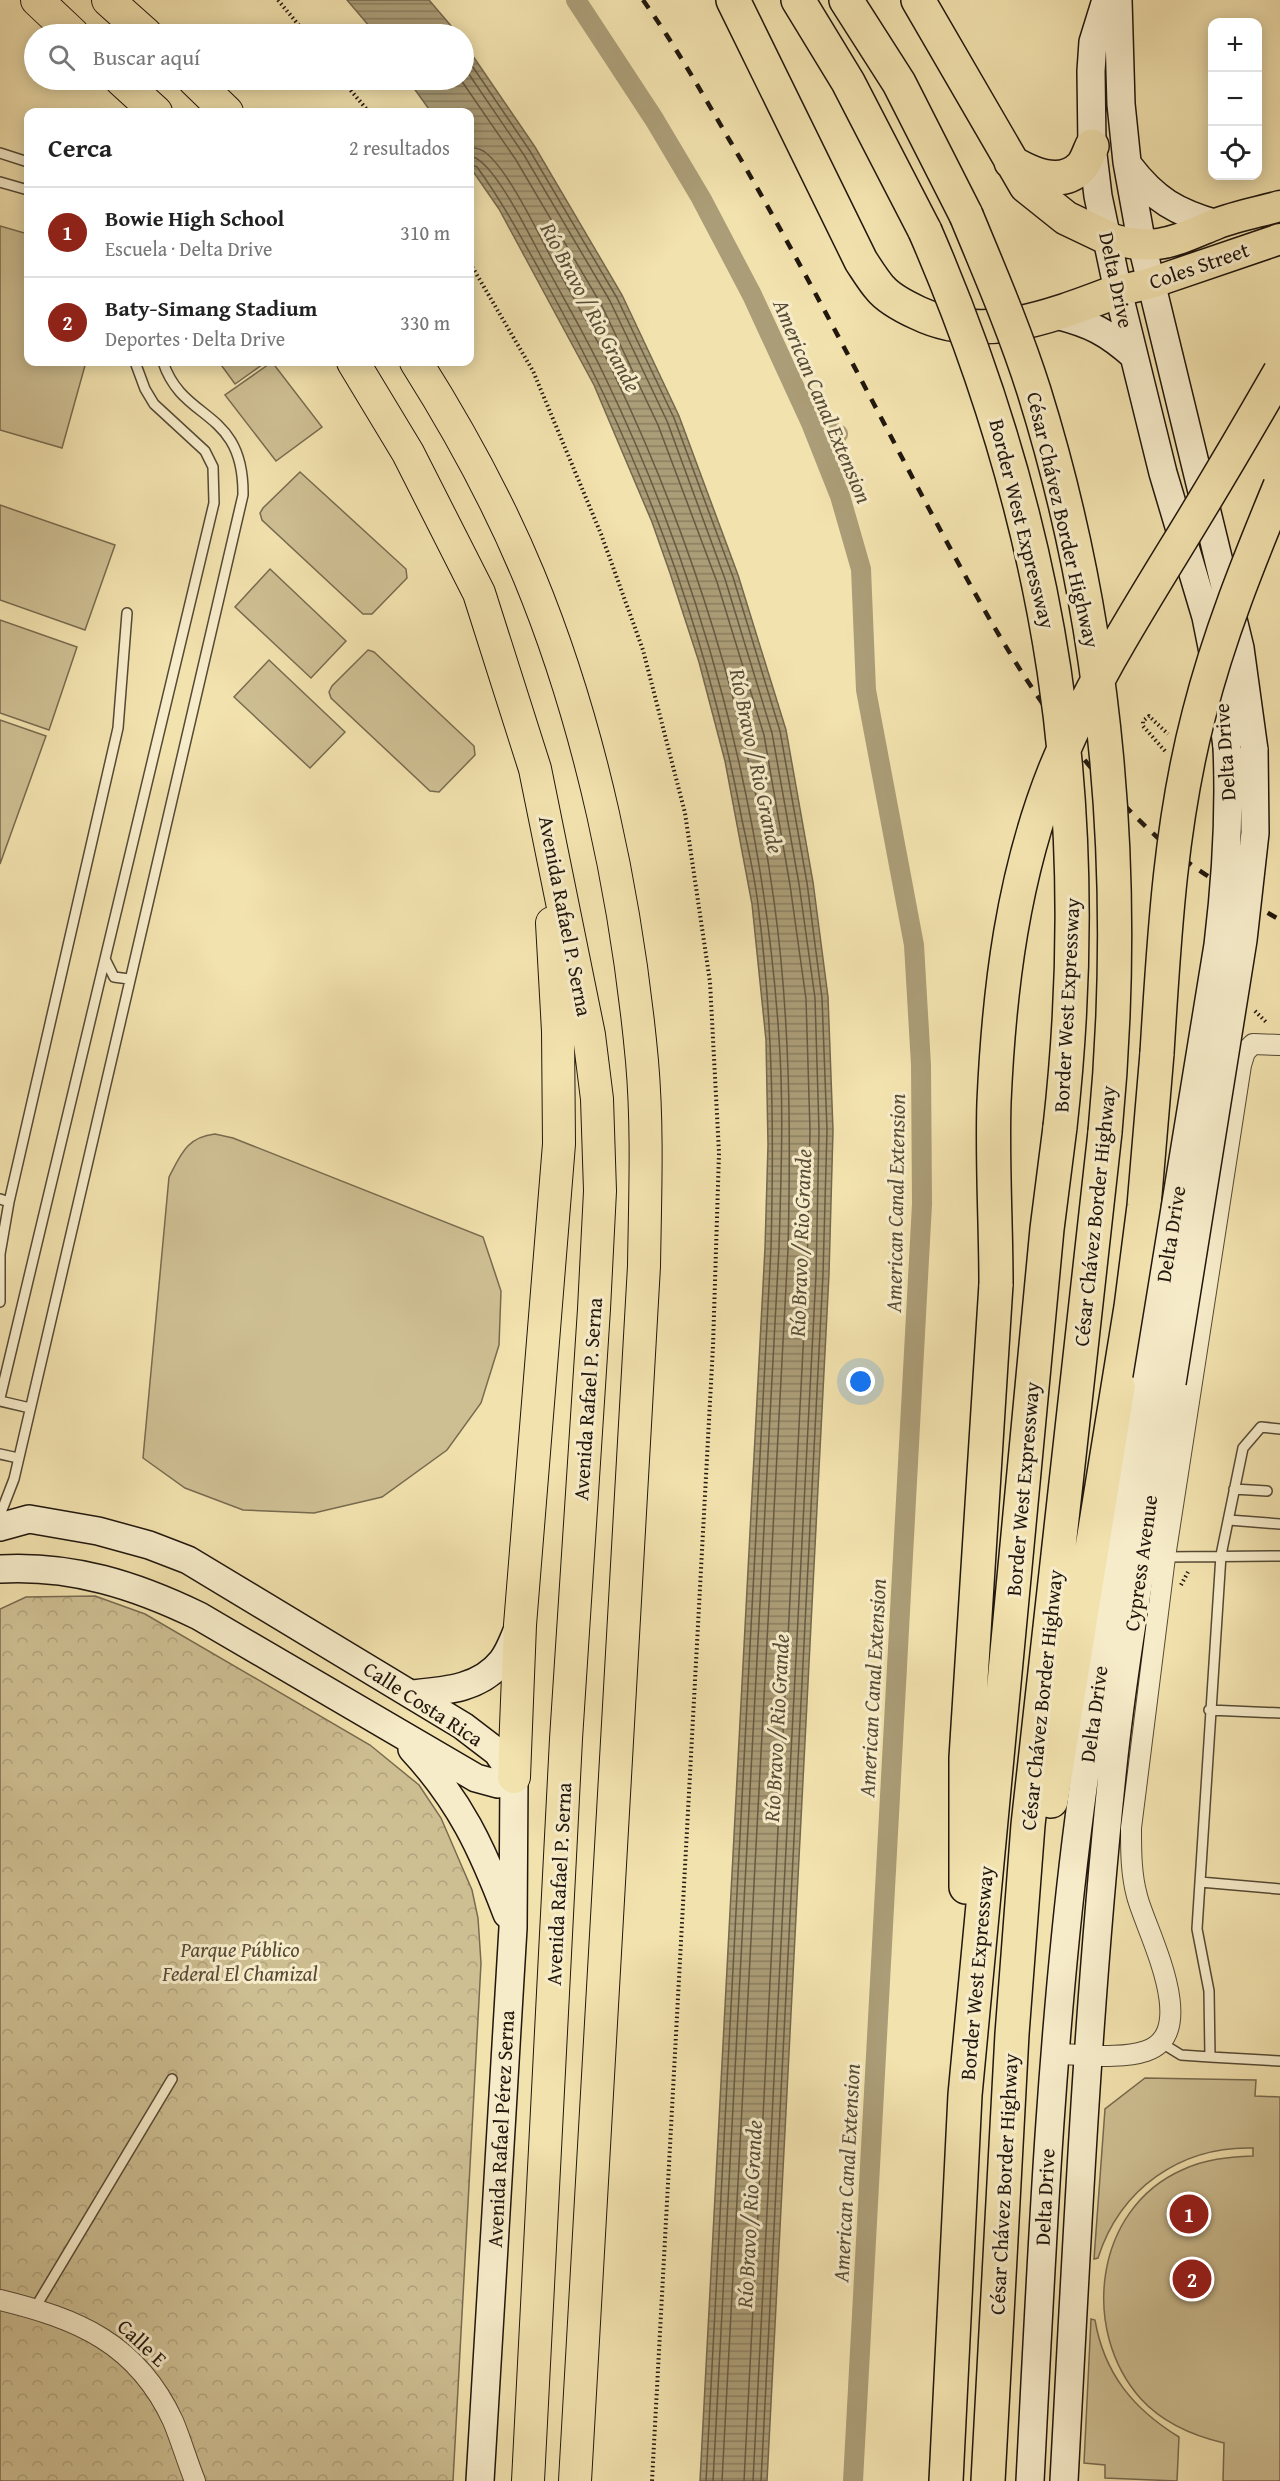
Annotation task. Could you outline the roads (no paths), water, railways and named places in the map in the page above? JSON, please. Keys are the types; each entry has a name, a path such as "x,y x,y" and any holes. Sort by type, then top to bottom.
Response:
{"highway":[{"path":"37,0 62,24"},
{"path":"108,0 135,24"},
{"path":"733,0 861,261 880,289 906,308 931,320 968,328 997,328 1056,315 1118,291"},
{"name":"Border West Expressway","path":"798,0 848,82 925,231 955,298 990,396 1016,482 1036,562 1054,660 1068,781 1073,872 1069,1047 1047,1228 965,2096"},
{"name":"César Chávez Border Highway","path":"846,0 899,83 966,215 1006,312 1033,391 1056,471 1097,662 1106,739 1114,869 1115,982 1105,1132 1028,1825 1012,2034 988,2481"},
{"path":"918,0 1026,186 1066,218 1108,238"},
{"path":"132,90 152,108"},
{"path":"204,90 223,108"},
{"path":"1009,160 1029,173 1045,178 1069,174 1081,167 1092,146"},
{"name":"Avenida Rafael P. Serna","path":"355,366 408,453 478,593 535,769 589,1035 597,1100 600,1191 566,1739 528,2481"},
{"path":"418,366 490,491 529,576 561,666 588,757 611,858 633,975 642,1064 646,1169 644,1266 575,2481"},
{"path":"965,2096 966,1758 996,1284 994,1105 1006,959 1035,828 1055,770 1086,701 1280,372"},
{"path":"1012,2034 1118,1401 1144,1206 1166,917 1179,812 1199,714 1224,628 1280,486"},
{"path":"514,1778 520,1625 559,1144 558,1032 551,936 555,859"},
{"name":"César Chávez Border Highway","path":"946,2481 965,2096"}],"main road":[{"name":"Delta Drive","path":"1064,2481 1089,2054 1114,1752 1226,880 1229,793 1227,747 1218,677 1206,617 1163,473 1118,291 1098,196 1092,146 1093,42 1106,0"},
{"name":"Delta Drive","path":"1030,2481 1054,2054 1076,1844 1092,1727 1160,1381 1247,908 1255,833 1254,750 1240,648 1142,245 1127,162 1121,104 1118,0"},
{"path":"1127,162 1151,193 1169,206 1217,224"},
{"name":"Coles Street","path":"1108,238 1142,245 1168,244 1217,224 1280,206"},
{"name":"Coles Street","path":"1118,291 1275,245"},
{"path":"1056,315 1092,324 1111,336 1134,356"},
{"name":"Calle Costa Rica","path":"0,1569 62,1570 113,1580 152,1593 199,1616 476,1778 498,1784 514,1778 497,1752 463,1726 188,1560 149,1545 98,1531 1,1515"},
{"path":"411,1694 453,1690 474,1682 503,1659 520,1625"},
{"path":"390,1726 430,1769 458,1806 480,1846 513,1928"},
{"name":"Avenida Rafael Pérez Serna","path":"480,2481 513,1928 514,1778"}],"street":[{"name":"Cypress Avenue","path":"1160,2042 1167,2029 1170,2000 1166,1977 1137,1898 1132,1864 1131,1828 1164,1557 1241,1065 1245,1052 1253,1044 1280,1045"},
{"path":"1054,2054 1115,2055 1147,2051 1160,2042"},
{"name":"Calle E","path":"0,2300 36,2308 72,2321 108,2339 135,2364 153,2385 172,2421 195,2481"}],"lane":[{"path":"0,153 24,161"},
{"path":"0,182 24,189"},
{"path":"30,1408 0,1400 214,503 213,467 205,451 154,404 145,389 136,366"},
{"path":"1,1515 30,1408 243,495 243,471 229,435 176,387 165,366"},
{"path":"0,1302 0,1254 4,1200 118,728 127,613"},
{"path":"105,959 114,977 129,979"},
{"path":"1210,2057 1209,1991 1197,1929 1209,1710 1221,1555 1243,1448 1262,1427 1280,1429"},
{"path":"0,1454 18,1458"},
{"path":"1234,1489 1267,1491"},
{"path":"1229,1520 1280,1524"},
{"path":"1164,1557 1280,1556"},
{"path":"1209,1710 1280,1713"},
{"path":"1200,1882 1280,1889"},
{"path":"1160,2042 1181,2055 1280,2061"},
{"path":"36,2308 172,2079"}],"water":[{"path":"347,0 429,0 449,24 367,24"},
{"name":"Río Bravo / Rio Grande","path":"474,58 535,147 622,295 679,416 738,575 786,730 813,882 828,997 833,1130 829,1274 767,2481 700,2481 765,1248 768,1145 766,1040 752,904 725,761 699,662 652,522 594,385 499,209 474,173 474,108 428,108 415,90 474,90"}],"waterway":[{"name":"American Canal Extension","path":"576,0 654,119 701,198 752,295 811,423 840,496 861,569 866,690 914,945 921,1065 922,1204 853,2481"},
{"path":"811,423 838,434"}],"railway":[{"path":"643,0 688,69 756,186 977,596 1028,682 1056,723 1120,801 1157,837 1201,872 1280,920"}],"place":[{"name":"Bowie High School","path":"1189,2214"},
{"name":"Baty-Simang Stadium","path":"1192,2279"}],"park label":[{"name":"Parque Público Federal El Chamizal","path":"240,1962"}]}
